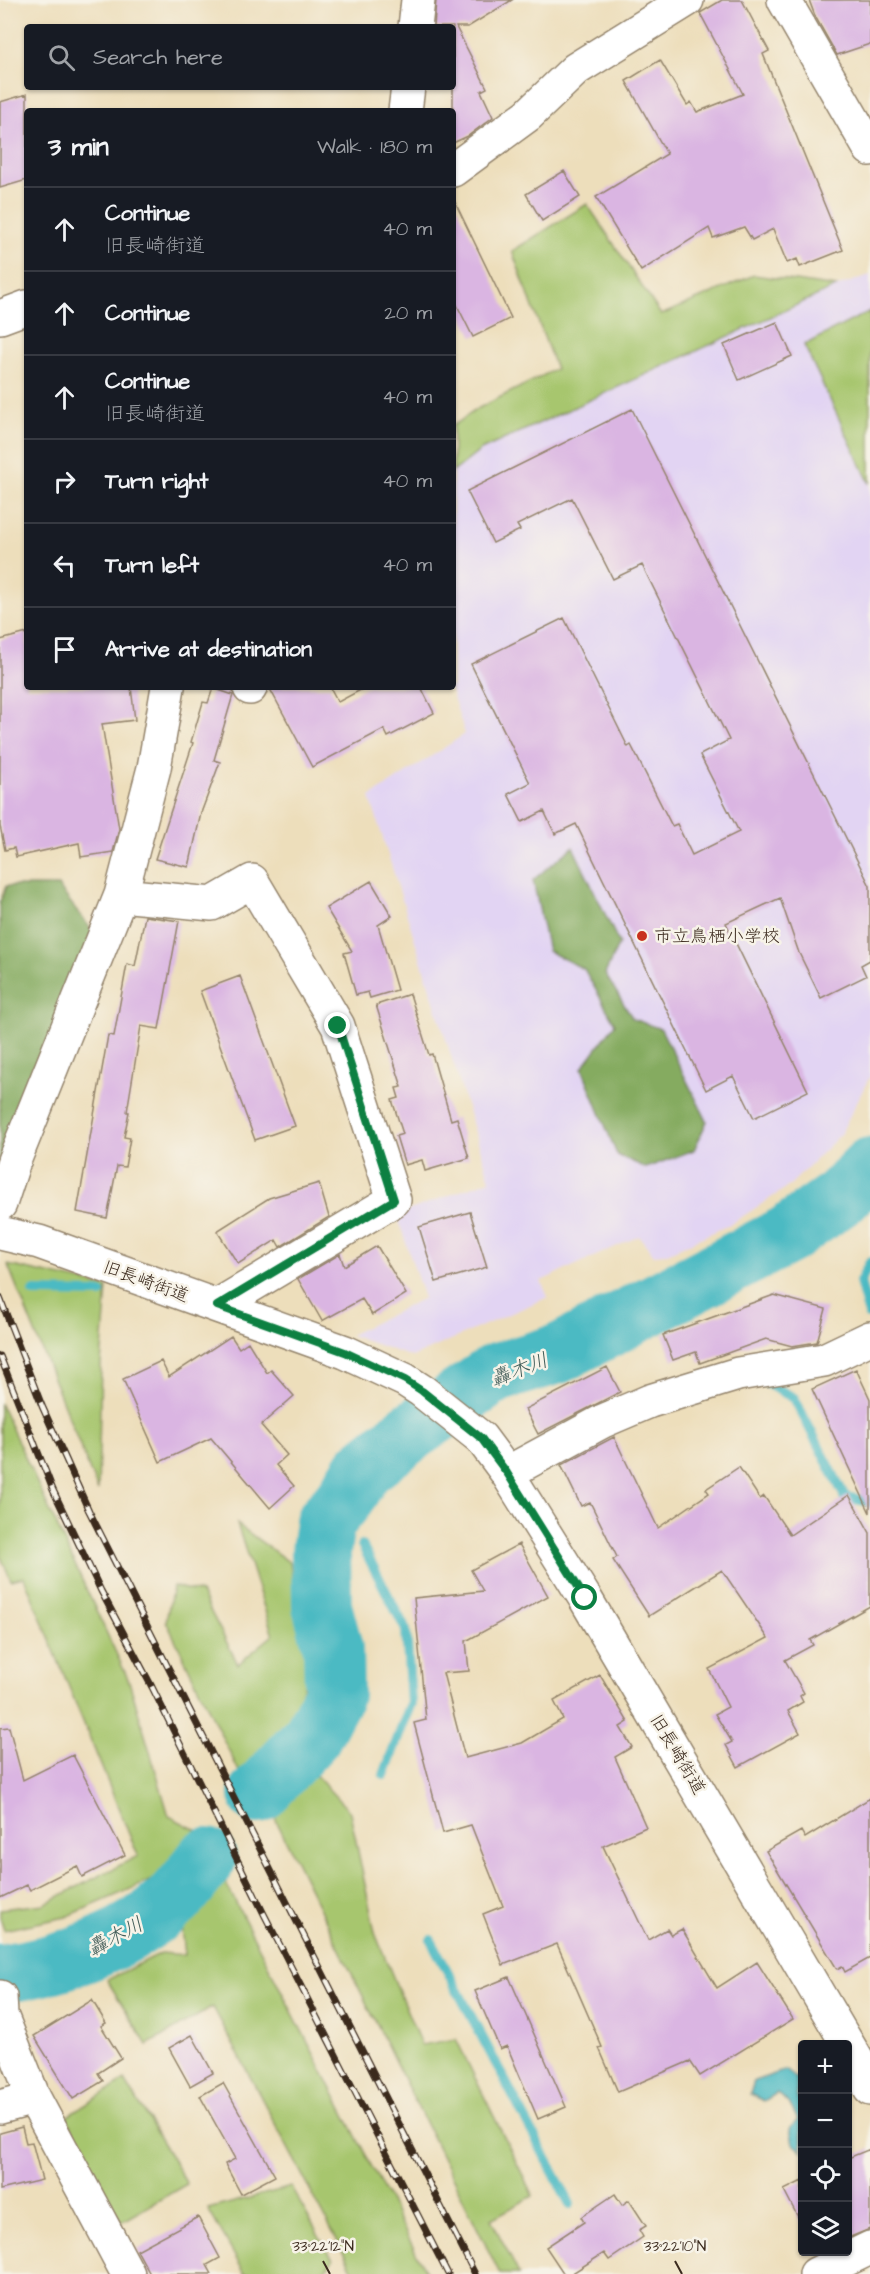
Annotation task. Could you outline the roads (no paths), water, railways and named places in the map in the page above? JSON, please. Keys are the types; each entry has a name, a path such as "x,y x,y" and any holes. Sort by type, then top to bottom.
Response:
{"street":[{"path":"415,24 418,0"},
{"path":"456,168 528,116 576,69 687,0"},
{"path":"784,0 870,149"},
{"path":"405,108 408,90"},
{"path":"0,317 24,308"},
{"path":"0,1204 14,1161 121,895 154,768 167,690"},
{"path":"121,895 212,904 252,881 338,1026 394,1200 217,1306"},
{"name":"旧長崎街道","path":"0,1233 39,1242 345,1352 405,1380 481,1438 507,1473 716,1817 867,2072"},
{"path":"507,1473 603,1421 650,1401 738,1374 824,1360 870,1338"},
{"path":"1,2000 2,2015 34,2098 128,2274"},
{"path":"0,2107 34,2098"},
{"path":"816,2274 870,2248"}],"water":[{"path":"786,2070 797,2079 798,2120 789,2103 777,2093 764,2101 750,2094 754,2081"},
{"path":"798,2120 798,2147 793,2143 790,2128"}],"waterway":[{"name":"轟木川","path":"258,1794 312,1736 334,1694 333,1648 322,1606 321,1552 325,1522 345,1498 363,1469 412,1431 496,1373 558,1354 787,1235 841,1197 870,1167"},
{"path":"869,1315 860,1282 870,1262"},
{"path":"33,1292 101,1293"},
{"path":"768,1384 794,1398 845,1497 870,1502"},
{"path":"362,1545 406,1630 411,1703 384,1775"},
{"name":"轟木川","path":"0,1974 47,1965 113,1941 134,1929 172,1901 207,1858"},
{"path":"431,1940 570,2204"}],"railway":[{"path":"0,1298 42,1406 89,1511 475,2274"},
{"path":"0,1356 53,1490 101,1591 152,1687 264,1914 448,2274"}],"place":[{"name":"市立鳥栖小学校","path":"642,936"}]}
